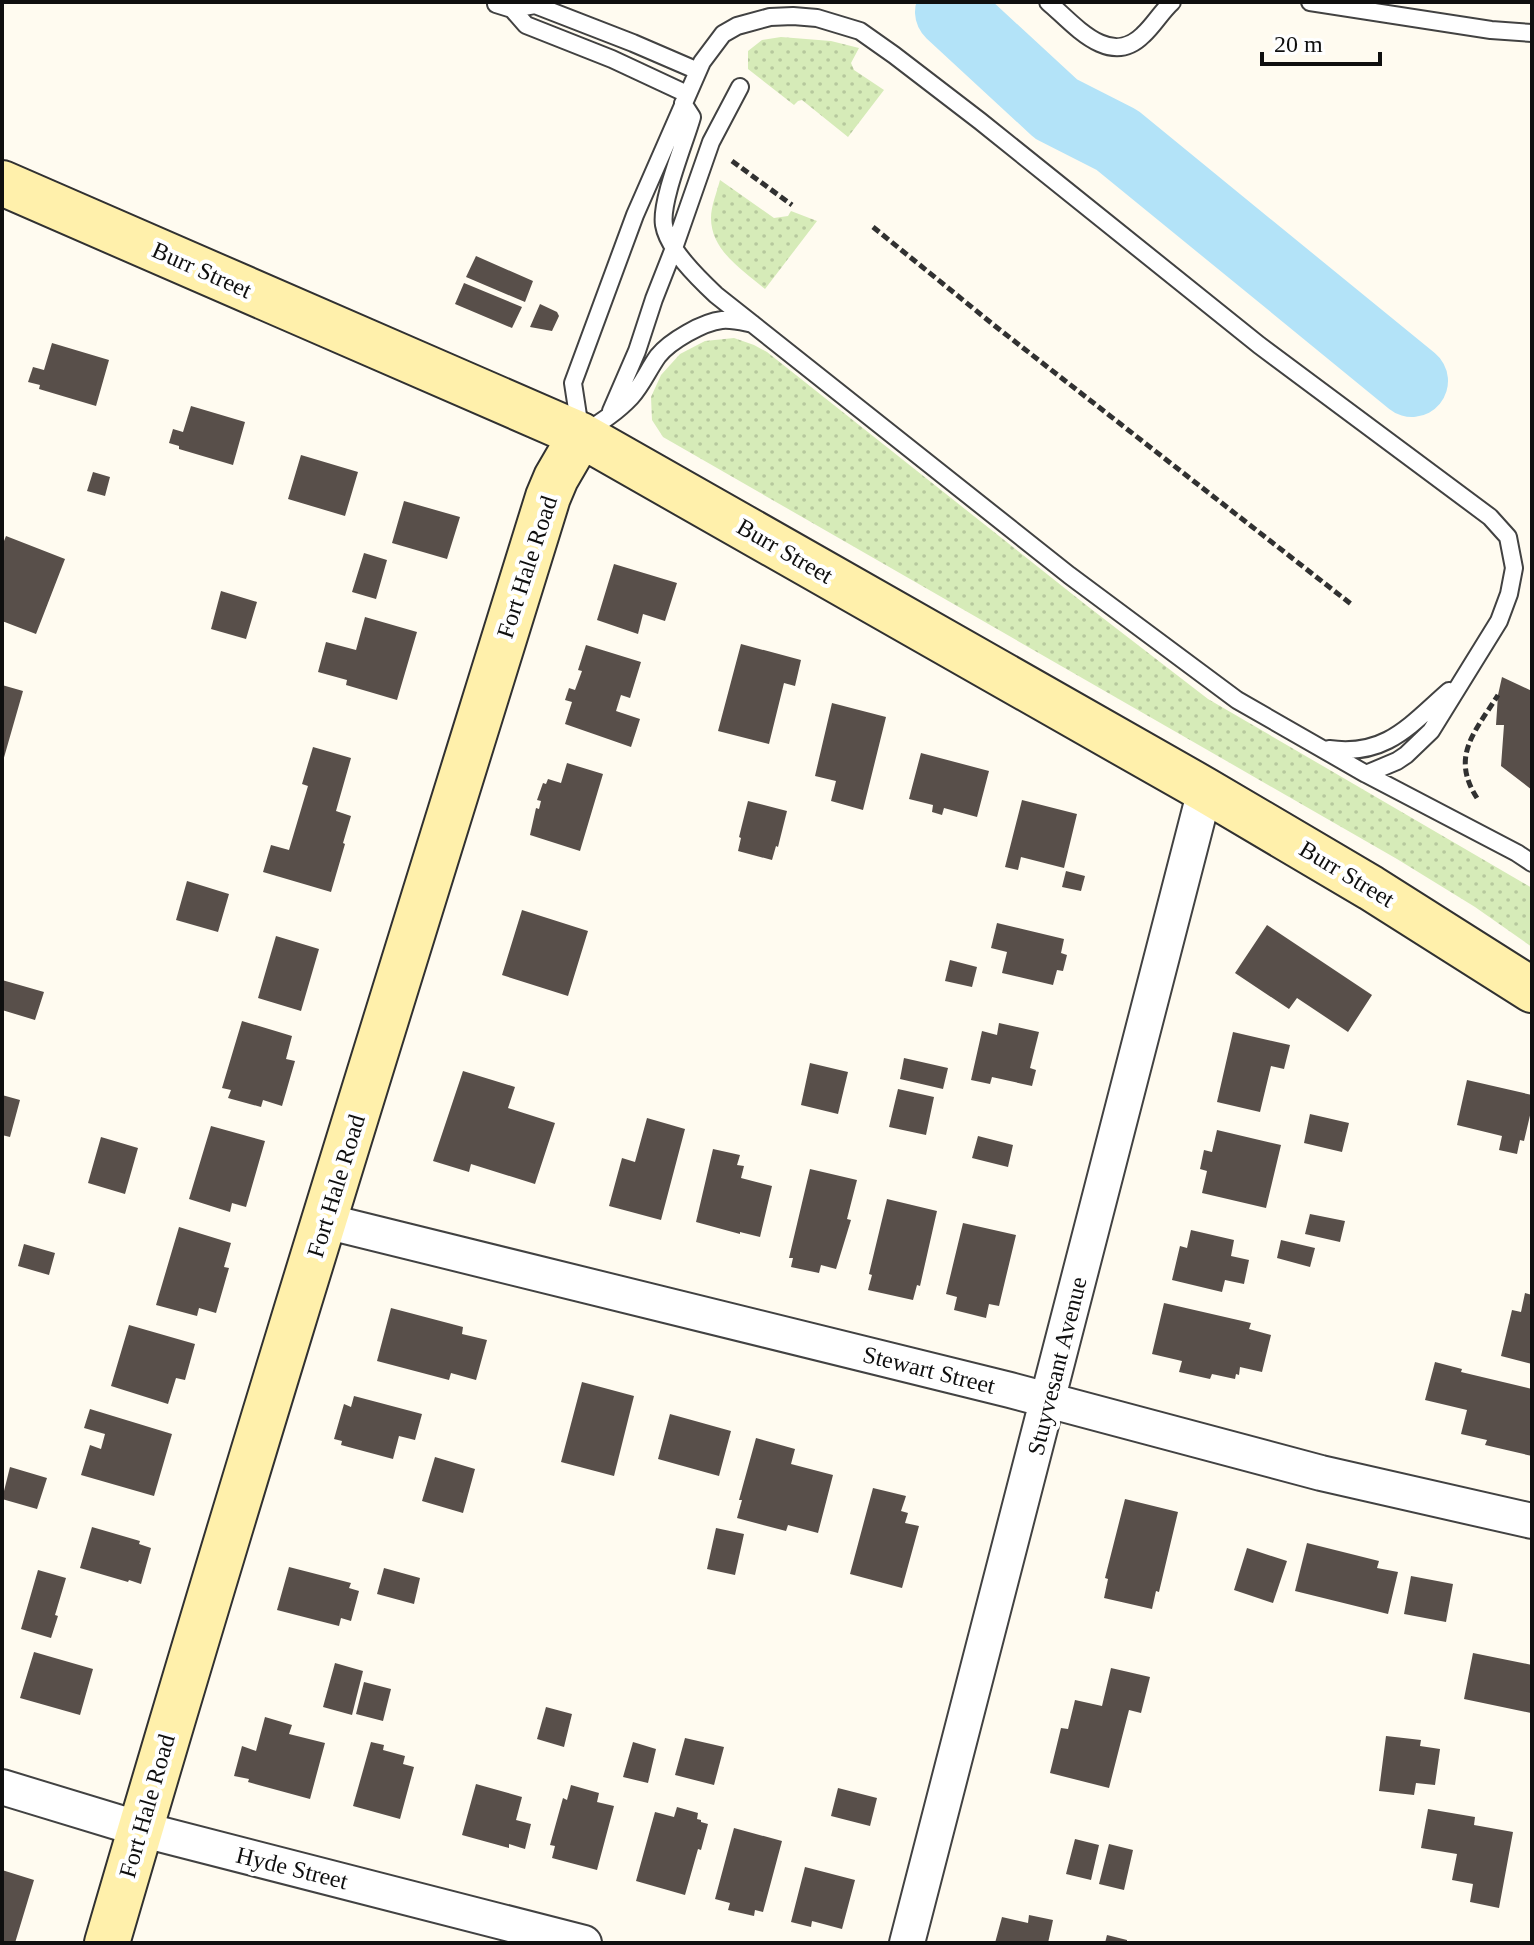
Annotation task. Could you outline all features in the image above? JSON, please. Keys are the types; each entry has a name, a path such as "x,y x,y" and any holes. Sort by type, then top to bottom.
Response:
{"main road":[{"name":"Burr Street","path":"2,183 595,426 1371,888 1532,990"},
{"name":"Fort Hale Road","path":"107,1943 548,497 556,478 595,426"}],"street":[{"name":"Stuyvesant Avenue","path":"907,1943 1205,790"},
{"name":"Stewart Street","path":"325,1221 1048,1400 1321,1473 1532,1521"},
{"name":"Hyde Street","path":"2,1787 140,1829 584,1943"}],"lane":[{"path":"1048,2 1090,39 1111,47 1134,43 1172,2"},
{"path":"1310,2 1491,30 1532,33"},
{"path":"698,71 535,5 504,7 526,25 612,59 685,99 692,117 667,195 664,228 674,248 700,280 1081,584 1237,700 1532,863"},
{"path":"595,426 573,383 635,215 698,71 714,45 723,34 737,26 770,17 817,18 860,31 980,121 1259,345 1490,517 1508,537 1514,568 1499,621 1431,731 1397,761 1366,774"},
{"path":"595,426 637,351 711,142 740,87"},
{"path":"595,426 629,399 643,384 660,353 679,338 721,320 753,324"},
{"path":"1324,749 1367,749 1399,736 1463,679"}],"path":[{"path":"726,157 792,205"},
{"path":"873,227 1351,604"},
{"path":"1488,806 1477,799 1468,784 1464,766 1468,744 1498,695"}],"green space":[{"path":"781,37 831,41 859,48 851,63 854,70 884,90 848,137 802,100 794,105 748,69 748,51 762,40"},
{"path":"720,180 774,218 788,216 791,211 817,221 765,289 730,259 716,240 711,213"},
{"path":"734,338 767,352 1208,699 1532,888 1532,947 1397,859 663,437 652,420 651,397 661,375 680,354 705,341"}],"building":[{"path":"476,256 533,281 525,302 466,277"},
{"path":"464,283 522,307 512,328 455,304"},
{"path":"540,304 559,316 552,331 530,327"},
{"path":"52,343 109,360 96,406 39,389 40,385 28,382 33,367 44,370"},
{"path":"191,406 245,422 233,465 179,449 179,446 169,443 173,429 183,432"},
{"path":"301,455 358,472 345,516 288,499"},
{"path":"93,472 110,477 105,496 87,491"},
{"path":"404,501 460,517 447,559 392,543"},
{"path":"6,536 65,559 36,634 2,621 2,546"},
{"path":"364,553 387,560 376,599 352,592"},
{"path":"614,564 677,583 665,621 643,614 638,634 597,620"},
{"path":"221,591 257,602 246,639 211,629"},
{"path":"365,617 417,632 397,700 346,685 347,680 318,672 326,642 356,650"},
{"path":"741,644 801,660 795,686 784,683 769,744 718,731"},
{"path":"586,645 641,662 630,698 621,695 616,711 640,719 631,747 565,724 572,702 565,700 569,688 575,690"},
{"path":"1502,677 1532,691 1532,790 1501,766 1504,725 1496,725"},
{"path":"2,685 23,691 3,761 2,761"},
{"path":"832,703 886,717 863,810 831,801 836,781 815,776"},
{"path":"313,747 351,758 336,811 351,816 331,892 263,872 271,845 289,850 308,786 302,784"},
{"path":"921,753 989,771 977,817 944,808 942,815 932,812 933,805 909,799"},
{"path":"567,763 603,774 580,851 530,835 536,808 539,809 541,801 537,800 543,783 546,784 548,779 561,783"},
{"path":"1022,800 1077,814 1064,868 1021,857 1018,870 1005,867"},
{"path":"748,801 787,811 772,860 738,851"},
{"path":"1066,871 1085,876 1081,891 1062,887"},
{"path":"187,881 229,894 218,932 176,920"},
{"path":"522,910 588,931 568,996 502,975"},
{"path":"997,923 1064,939 1061,953 1067,955 1063,971 1057,970 1053,985 1002,973 1007,952 991,948"},
{"path":"1267,925 1372,995 1348,1032 1297,998 1289,1009 1235,973"},
{"path":"276,936 319,949 301,1011 258,998"},
{"path":"950,960 977,967 972,987 945,981"},
{"path":"2,980 44,992 35,1020 2,1010"},
{"path":"242,1021 292,1036 286,1059 295,1061 282,1106 263,1100 261,1107 228,1098 231,1090 222,1088"},
{"path":"999,1023 1039,1032 1030,1068 1036,1070 1032,1086 992,1077 990,1084 971,1080 982,1031 997,1035"},
{"path":"1233,1032 1290,1045 1284,1069 1271,1066 1260,1112 1217,1102"},
{"path":"904,1058 948,1068 943,1089 900,1079"},
{"path":"810,1063 848,1072 838,1114 801,1105"},
{"path":"463,1071 515,1087 508,1108 555,1123 535,1184 471,1164 469,1172 433,1161"},
{"path":"1467,1080 1532,1095 1524,1141 1520,1140 1517,1154 1499,1150 1502,1136 1457,1125"},
{"path":"898,1089 934,1097 926,1135 889,1127"},
{"path":"2,1095 20,1100 10,1137 2,1135"},
{"path":"1310,1114 1349,1123 1342,1152 1304,1143"},
{"path":"647,1118 685,1129 661,1220 609,1206 622,1158 635,1162"},
{"path":"211,1126 265,1141 246,1207 232,1203 230,1212 189,1199"},
{"path":"1217,1130 1281,1145 1266,1208 1202,1193 1207,1171 1200,1169 1204,1150 1212,1152"},
{"path":"978,1136 1013,1145 1008,1167 972,1158"},
{"path":"101,1137 138,1148 125,1194 88,1183"},
{"path":"713,1149 740,1155 737,1165 744,1166 741,1178 772,1186 760,1237 696,1222"},
{"path":"810,1169 857,1180 847,1219 851,1220 836,1269 821,1265 819,1273 791,1267 793,1258 789,1258"},
{"path":"887,1199 937,1211 920,1286 917,1285 913,1300 868,1290"},
{"path":"1310,1214 1345,1221 1340,1242 1305,1234"},
{"path":"963,1223 1016,1235 999,1306 989,1304 986,1318 954,1310 957,1297 946,1294"},
{"path":"179,1227 231,1243 224,1267 229,1268 216,1313 199,1308 197,1316 156,1305"},
{"path":"1191,1230 1234,1240 1231,1256 1249,1260 1244,1284 1225,1280 1222,1292 1172,1280 1180,1246 1187,1248"},
{"path":"1281,1240 1315,1248 1310,1267 1277,1258"},
{"path":"24,1244 55,1253 49,1275 18,1266"},
{"path":"1525,1293 1532,1295 1532,1364 1501,1356 1512,1310 1521,1312"},
{"path":"1164,1303 1251,1323 1249,1329 1271,1335 1262,1372 1240,1367 1235,1379 1212,1374 1210,1379 1179,1372 1182,1361 1152,1354"},
{"path":"391,1308 463,1327 462,1334 487,1340 476,1380 451,1373 449,1380 377,1361"},
{"path":"129,1325 195,1344 185,1380 176,1378 168,1404 111,1386"},
{"path":"1435,1362 1462,1369 1461,1372 1532,1389 1532,1456 1485,1445 1487,1440 1461,1434 1467,1410 1425,1400"},
{"path":"582,1382 634,1396 614,1476 561,1462"},
{"path":"354,1396 422,1414 415,1440 399,1436 393,1459 341,1445 342,1441 334,1439 344,1404 351,1407"},
{"path":"90,1409 172,1434 154,1496 81,1475 90,1445 101,1449 105,1434 84,1428"},
{"path":"670,1414 731,1431 719,1476 658,1459"},
{"path":"756,1438 795,1449 791,1464 833,1475 818,1533 788,1525 786,1531 737,1518"},
{"path":"435,1457 475,1469 463,1513 422,1501"},
{"path":"10,1467 47,1478 37,1509 2,1499"},
{"path":"873,1488 906,1496 901,1511 908,1513 905,1523 919,1526 902,1588 850,1574"},
{"path":"1125,1499 1178,1512 1152,1609 1104,1598 1108,1579 1105,1578"},
{"path":"92,1527 140,1541 139,1544 151,1548 141,1584 80,1568"},
{"path":"716,1528 744,1534 735,1575 707,1569"},
{"path":"1307,1543 1379,1561 1377,1568 1398,1572 1388,1614 1295,1591"},
{"path":"1247,1548 1287,1561 1273,1603 1234,1590"},
{"path":"289,1567 351,1583 349,1588 359,1591 351,1621 341,1618 339,1626 277,1610"},
{"path":"384,1568 420,1578 414,1604 377,1594"},
{"path":"38,1570 66,1578 51,1638 21,1629"},
{"path":"1411,1576 1453,1584 1446,1622 1404,1614"},
{"path":"34,1652 93,1669 80,1715 20,1698"},
{"path":"1473,1653 1532,1665 1531,1713 1464,1699"},
{"path":"335,1663 363,1671 352,1715 323,1707"},
{"path":"1111,1668 1150,1677 1141,1713 1129,1710 1109,1788 1050,1773 1061,1728 1068,1729 1075,1700 1102,1706"},
{"path":"364,1682 391,1689 383,1721 356,1714"},
{"path":"546,1707 572,1714 564,1747 537,1739"},
{"path":"265,1717 292,1725 289,1734 325,1743 310,1799 234,1776 242,1746 256,1751"},
{"path":"1386,1736 1421,1740 1420,1746 1440,1749 1435,1785 1416,1783 1414,1795 1379,1791"},
{"path":"685,1738 724,1747 714,1785 675,1775"},
{"path":"371,1742 384,1745 383,1750 405,1756 403,1764 414,1767 400,1819 353,1806"},
{"path":"633,1742 656,1749 648,1783 623,1777"},
{"path":"476,1784 522,1797 516,1820 531,1824 525,1849 509,1844 509,1848 462,1835"},
{"path":"571,1785 599,1793 597,1802 614,1806 597,1870 552,1858 555,1846 550,1845 563,1798 567,1800"},
{"path":"838,1788 877,1798 870,1826 831,1816"},
{"path":"677,1807 698,1813 697,1819 708,1824 685,1895 636,1881 655,1812 674,1817"},
{"path":"1428,1809 1475,1817 1474,1825 1513,1832 1499,1908 1470,1902 1473,1884 1452,1880 1457,1854 1421,1848"},
{"path":"734,1828 782,1841 763,1912 755,1910 754,1916 728,1910 730,1903 715,1899"},
{"path":"1075,1839 1099,1845 1091,1880 1066,1874"},
{"path":"1109,1844 1133,1850 1124,1890 1099,1884"},
{"path":"805,1867 855,1880 842,1929 812,1921 811,1927 791,1922"},
{"path":"2,1870 34,1880 15,1943 2,1943"},
{"path":"1029,1915 1053,1920 1048,1943 995,1943 1002,1917 1028,1923"},
{"path":"1107,1935 1127,1940 1127,1943 1105,1943"}],"waterway":[{"path":"951,12 1056,109 1117,140 1412,381"}]}
